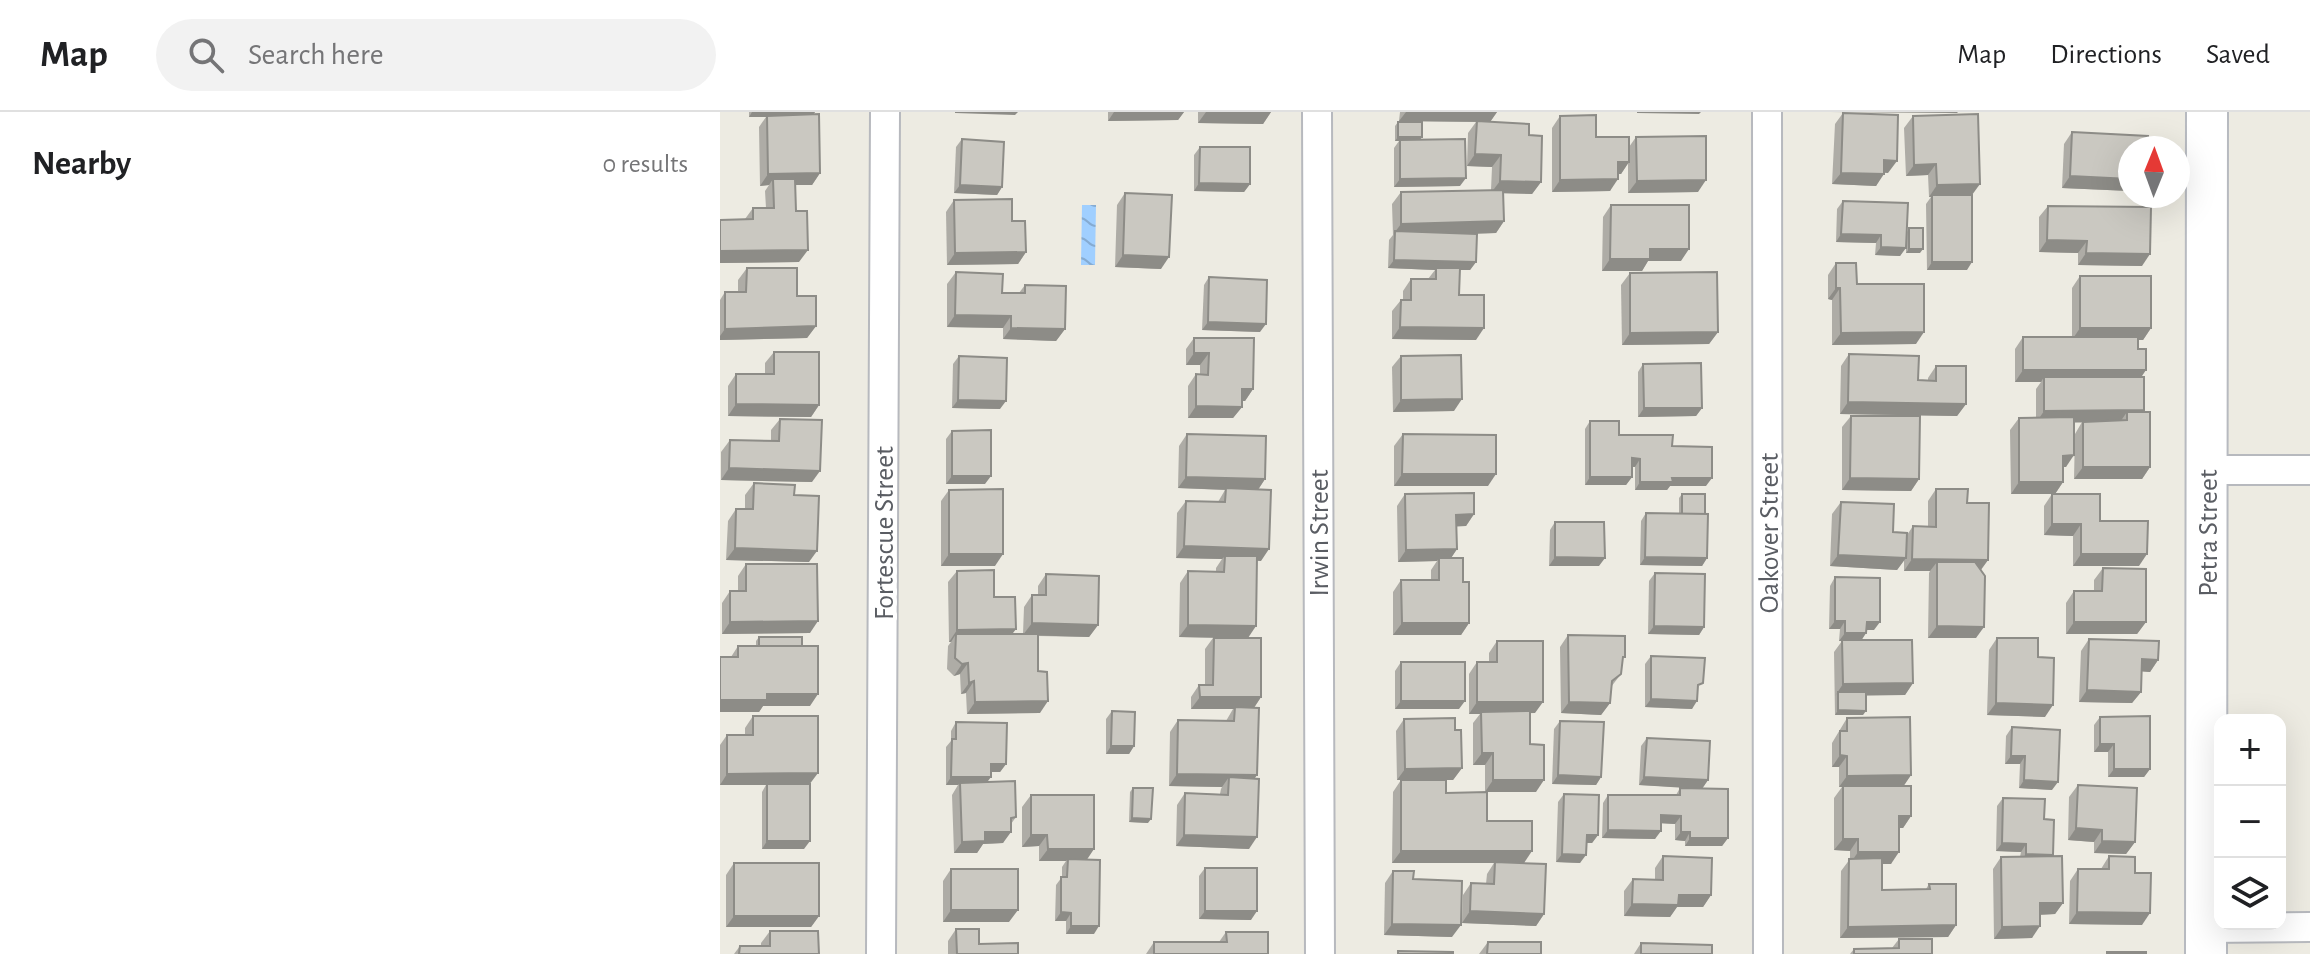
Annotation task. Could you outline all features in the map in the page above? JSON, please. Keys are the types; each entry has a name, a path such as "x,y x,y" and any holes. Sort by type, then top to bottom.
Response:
{"street":[{"name":"Fortescue Street","path":"881,954 885,112"},
{"name":"Irwin Street","path":"1317,112 1320,954"},
{"name":"Oakover Street","path":"1767,112 1768,954"},
{"name":"Petra Street","path":"2206,941 2207,112"},
{"path":"2207,470 2310,470"},
{"path":"2206,941 2310,927"}],"water":[{"path":"1082,205 1096,205 1095,265 1081,265"}],"building":[{"path":"1843,113 1898,115 1897,161 1884,160 1884,174 1841,173"},
{"path":"819,114 820,173 768,174 767,116"},
{"path":"1978,114 1980,184 1937,185 1936,164 1914,165 1913,116"},
{"path":"1596,115 1596,137 1629,137 1629,162 1618,162 1618,179 1560,180 1560,116"},
{"path":"1477,121 1529,124 1529,135 1542,136 1541,182 1500,181 1501,155 1475,154"},
{"path":"1398,122 1422,122 1422,137 1398,137"},
{"path":"2072,132 2148,136 2118,136 2118,178 2070,176"},
{"path":"1706,136 1706,180 1637,181 1636,137"},
{"path":"962,139 1004,142 1002,187 960,185"},
{"path":"1465,139 1466,178 1400,179 1400,140"},
{"path":"1200,147 1250,147 1250,184 1199,183"},
{"path":"773,179 795,179 796,211 807,211 808,250 720,251 720,220 753,219 753,208 774,208"},
{"path":"1503,190 1504,221 1401,224 1401,192"},
{"path":"1125,193 1172,195 1169,257 1123,255"},
{"path":"1932,195 1972,195 1972,262 1932,262"},
{"path":"1012,199 1012,221 1025,221 1026,252 955,253 954,200"},
{"path":"1843,201 1908,203 1906,248 1881,247 1881,235 1841,234"},
{"path":"1611,205 1689,205 1689,249 1650,249 1650,259 1610,259"},
{"path":"2048,206 2151,208 2150,254 2086,253 2087,241 2047,240"},
{"path":"1909,228 1923,228 1923,249 1909,249"},
{"path":"1395,231 1477,234 1476,262 1394,260"},
{"path":"1836,263 1856,263 1857,284 1924,284 1924,332 1841,333"},
{"path":"747,268 797,268 797,296 816,296 816,326 725,329 725,292 746,292"},
{"path":"1436,268 1460,268 1459,295 1484,295 1484,328 1400,327 1401,300 1411,300 1411,279 1436,279"},
{"path":"956,272 1003,274 1002,293 1025,293 1025,285 1066,286 1065,329 1011,328 1011,316 955,315"},
{"path":"1717,272 1718,332 1630,333 1630,273"},
{"path":"2080,276 2151,276 2151,328 2080,328"},
{"path":"1209,277 1267,280 1266,324 1208,322"},
{"path":"2023,337 2138,337 2138,349 2146,349 2146,370 2023,370"},
{"path":"1194,338 1254,338 1253,389 1242,389 1242,407 1196,406 1196,374 1208,375 1209,353 1194,353"},
{"path":"774,352 819,352 819,405 736,404 736,374 774,374"},
{"path":"1849,354 1919,356 1918,380 1936,381 1936,366 1966,366 1966,404 1848,402"},
{"path":"1461,355 1462,399 1401,400 1401,356"},
{"path":"959,356 1007,358 1006,401 958,400"},
{"path":"1701,363 1702,408 1644,408 1643,364"},
{"path":"2044,377 2144,377 2144,410 2044,411"},
{"path":"2127,412 2150,412 2150,467 2083,467 2083,422 2127,420"},
{"path":"1851,416 1920,416 1919,479 1850,478"},
{"path":"2074,417 2074,455 2063,456 2063,482 2019,482 2019,418"},
{"path":"780,419 822,420 820,471 729,468 730,440 779,441"},
{"path":"1590,421 1619,421 1619,435 1673,435 1672,446 1712,447 1712,478 1640,482 1640,459 1632,458 1632,477 1590,477"},
{"path":"991,430 991,476 952,476 952,431"},
{"path":"1187,434 1266,436 1265,479 1186,477"},
{"path":"1403,434 1496,435 1496,474 1402,474"},
{"path":"754,483 795,485 794,495 819,496 817,551 735,548 736,509 753,509"},
{"path":"1226,488 1271,490 1269,549 1184,546 1186,501 1225,502"},
{"path":"1003,489 1003,554 949,554 949,490"},
{"path":"1936,489 1968,489 1967,503 1989,503 1988,560 1912,559 1913,526 1936,527"},
{"path":"1474,493 1474,514 1456,515 1457,549 1406,550 1405,494"},
{"path":"1682,494 1705,494 1705,514 1682,514"},
{"path":"2052,494 2100,494 2100,521 2148,521 2147,554 2081,554 2081,524 2052,524"},
{"path":"1841,502 1894,504 1893,532 1907,533 1906,558 1838,555"},
{"path":"1646,513 1708,514 1707,558 1645,557"},
{"path":"1555,522 1604,522 1605,558 1555,557"},
{"path":"1225,556 1257,556 1256,626 1188,625 1188,571 1224,572"},
{"path":"1439,558 1463,558 1463,582 1469,582 1469,623 1402,623 1401,580 1439,580"},
{"path":"1937,562 1975,562 1985,576 1984,627 1937,626"},
{"path":"746,564 817,564 818,621 730,622 730,591 746,591"},
{"path":"2103,568 2146,569 2146,622 2074,622 2074,591 2102,591"},
{"path":"994,570 994,597 1015,597 1016,629 957,630 957,571"},
{"path":"1655,573 1705,574 1704,627 1654,626"},
{"path":"1046,574 1099,576 1098,625 1032,623 1032,595 1046,595"},
{"path":"1835,577 1880,578 1880,622 1867,622 1866,633 1845,633 1845,621 1835,621"},
{"path":"956,634 1038,634 1038,671 1047,672 1048,701 975,702 974,681 969,683 968,663 962,664 955,658"},
{"path":"1568,635 1625,636 1625,657 1621,674 1612,681 1610,703 1569,702"},
{"path":"759,637 802,637 802,646 759,646"},
{"path":"1214,638 1261,638 1261,697 1200,697 1199,685 1213,685"},
{"path":"1997,638 2038,638 2038,657 2054,658 2053,705 1996,703"},
{"path":"2089,639 2159,641 2158,660 2142,659 2141,692 2087,690"},
{"path":"1842,640 1912,640 1913,683 1843,684"},
{"path":"1497,641 1543,641 1543,702 1477,702 1477,662 1497,662"},
{"path":"738,646 818,646 818,694 767,694 767,700 720,700 720,657 738,657"},
{"path":"1651,656 1705,658 1703,683 1698,685 1697,701 1651,699"},
{"path":"1401,662 1465,662 1465,701 1401,701"},
{"path":"1838,692 1866,692 1866,711 1838,710"},
{"path":"1235,707 1259,708 1257,775 1177,774 1178,720 1234,721"},
{"path":"1112,711 1135,712 1134,746 1111,746"},
{"path":"1530,711 1530,744 1544,745 1544,780 1493,780 1493,753 1482,753 1481,712"},
{"path":"753,716 818,716 818,773 727,774 727,735 753,735"},
{"path":"2150,716 2150,769 2114,769 2114,744 2100,744 2100,717"},
{"path":"1910,717 1911,775 1847,776 1847,756 1840,755 1840,731 1847,731 1847,718"},
{"path":"1455,718 1455,730 1461,730 1462,768 1405,769 1404,719"},
{"path":"1560,721 1604,722 1601,777 1558,775"},
{"path":"956,722 1007,723 1006,764 991,764 991,777 951,777 952,739 956,739"},
{"path":"2012,727 2060,730 2058,782 2024,780 2025,756 2011,756"},
{"path":"1647,738 1710,741 1708,780 1644,777"},
{"path":"1229,777 1259,779 1257,837 1184,835 1185,793 1228,795"},
{"path":"1401,780 1446,780 1446,793 1487,792 1487,821 1532,821 1532,851 1401,851"},
{"path":"1015,781 1016,817 1011,818 1011,832 985,832 985,841 962,842 960,783"},
{"path":"767,784 810,784 810,841 767,841"},
{"path":"2078,785 2137,788 2135,842 2102,841 2102,830 2076,828"},
{"path":"1843,786 1911,786 1911,816 1899,816 1899,852 1858,852 1858,839 1843,839"},
{"path":"1133,788 1153,788 1151,819 1132,818"},
{"path":"1680,788 1728,789 1728,838 1690,838 1690,832 1681,832 1681,816 1661,815 1661,831 1608,830 1608,795 1680,795"},
{"path":"1564,794 1599,795 1598,835 1587,835 1586,855 1562,854"},
{"path":"1031,795 1094,795 1094,849 1048,849 1047,835 1031,835"},
{"path":"2003,798 2045,799 2044,819 2054,820 2053,855 2026,854 2026,844 2002,843"},
{"path":"1663,856 1712,858 1711,895 1679,895 1678,905 1632,904 1633,879 1663,880"},
{"path":"2062,856 2063,903 2040,903 2040,926 2002,927 2001,857"},
{"path":"2109,856 2135,857 2135,873 2151,873 2150,913 2077,912 2078,869 2109,869"},
{"path":"1882,858 1882,890 1930,889 1929,884 1956,884 1956,925 1848,927 1849,859"},
{"path":"1068,859 1100,860 1099,926 1071,926 1071,913 1061,912 1061,877 1067,877"},
{"path":"1495,862 1546,864 1544,914 1470,911 1471,883 1494,884"},
{"path":"734,863 819,863 819,916 734,916"},
{"path":"1205,868 1257,868 1257,911 1205,911"},
{"path":"951,869 1018,869 1018,910 951,910"},
{"path":"1393,871 1414,871 1413,879 1462,881 1461,925 1392,924"},
{"path":"956,929 979,929 979,944 1018,943 1018,954 957,954"},
{"path":"770,931 818,931 819,954 739,954 740,946 770,946"},
{"path":"1226,932 1268,932 1268,954 1154,954 1154,942 1227,942"},
{"path":"1899,939 1932,939 1932,954 1854,954 1854,949 1899,948"},
{"path":"1488,942 1541,942 1541,954 1487,954"},
{"path":"1641,943 1712,945 1712,954 1641,954"},
{"path":"1398,951 1453,952 1453,954 1398,954"},
{"path":"2146,952 2146,954 2107,954"}]}
